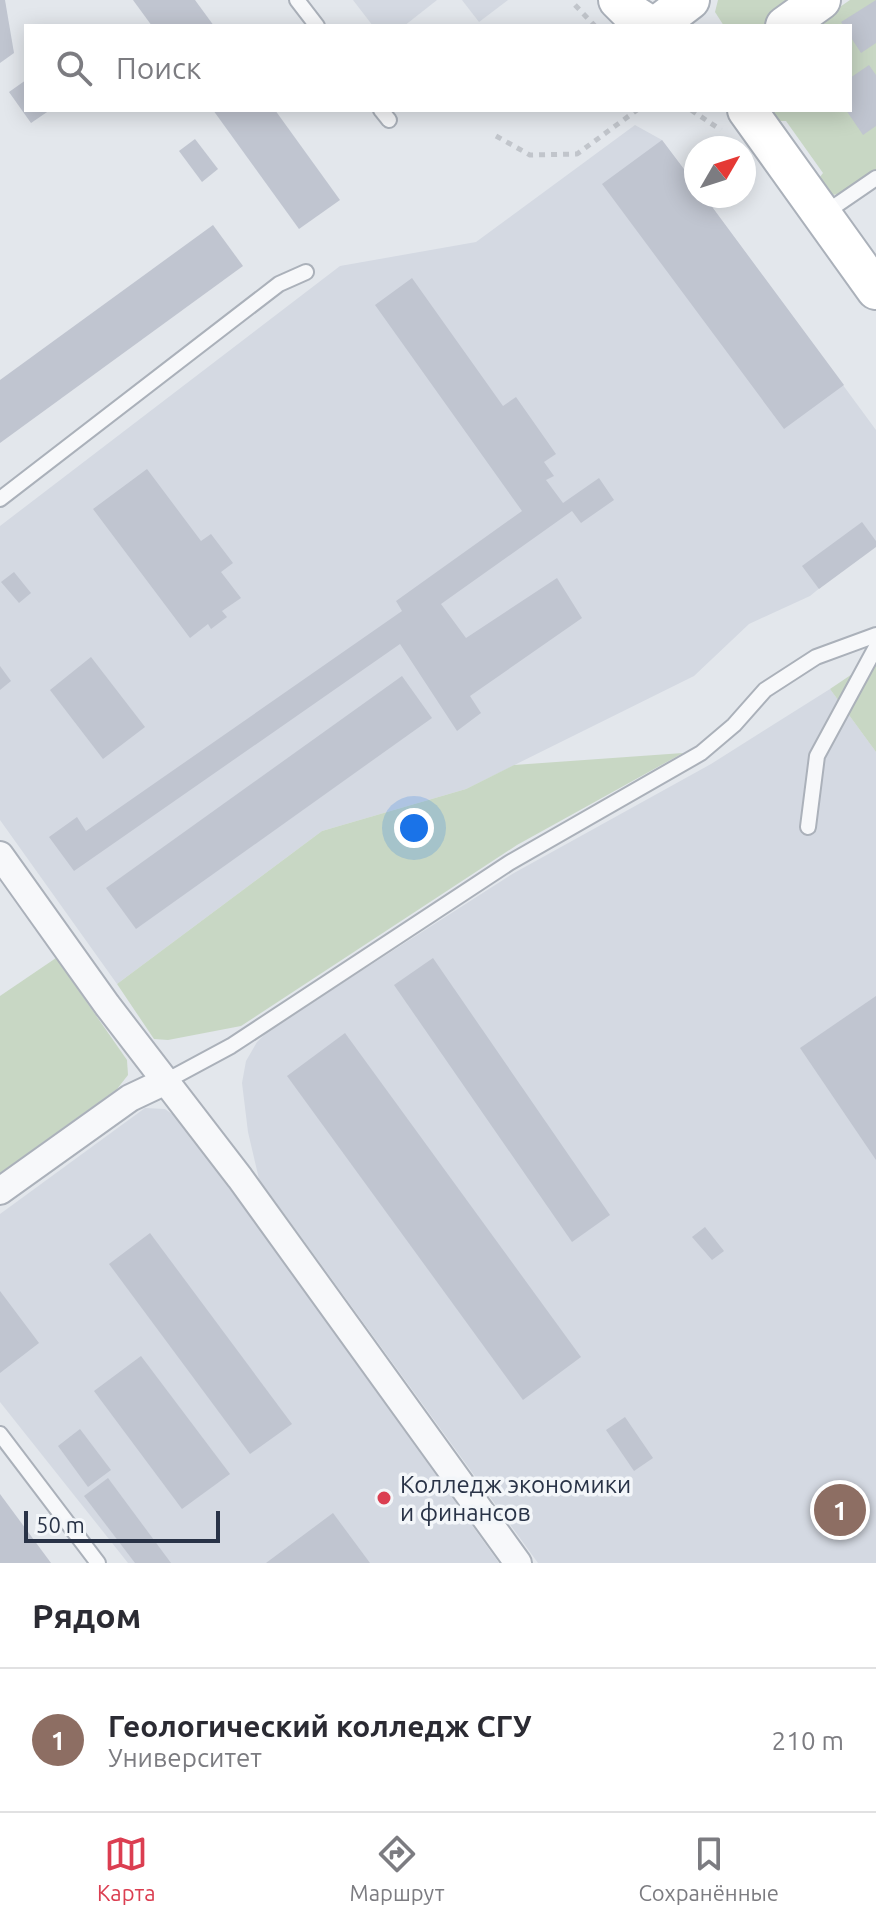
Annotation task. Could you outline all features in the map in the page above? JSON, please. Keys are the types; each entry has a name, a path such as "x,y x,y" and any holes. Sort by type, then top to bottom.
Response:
{"main road":[{"path":"618,0 631,13 650,24"},
{"path":"657,24 690,0"},
{"path":"788,24 821,0"},
{"path":"740,123 822,215 876,290"}],"street":[{"path":"0,855 107,1005 240,1178 518,1563"},
{"path":"0,1191 130,1098 166,1081"}],"lane":[{"path":"297,0 315,24"},
{"path":"822,215 876,178"},
{"path":"0,499 279,284 306,272"},
{"path":"166,1081 231,1046 509,863 701,753 734,725 765,690 816,657 876,635"},
{"path":"808,827 817,756 876,647"},
{"path":"0,1434 98,1563"}],"path":[{"path":"575,5 593,24"},
{"path":"496,136 530,155 577,154 634,112"},
{"path":"699,112 740,123"}],"shaded area":[{"path":"353,0 437,0 407,24 371,24"},
{"path":"462,0 508,0 479,22"},
{"path":"635,125 662,140 684,170 684,208 713,208 876,430 876,542 810,596 749,624 694,676 466,789 322,831 117,984 0,820 0,526 340,266 476,242"},
{"path":"830,689 876,752 876,1563 538,1563 259,1179 248,1132 242,1083 246,1061 257,1042 269,1030 514,873 711,764"},
{"path":"145,1108 165,1109 182,1121 499,1563 128,1563 0,1402 0,1214"}],"green space":[{"path":"718,0 800,0 767,24 723,24 715,12"},
{"path":"850,0 876,0 876,170 845,192 829,196 817,181 823,173 786,121 774,121 768,112 852,112 852,24 812,24"},
{"path":"876,658 876,752 830,689"},
{"path":"683,753 517,845 241,1026 168,1040 154,1039 117,984 322,831 466,789 514,765"},
{"path":"56,958 127,1060 128,1075 117,1089 0,1173 0,996"}],"building":[{"path":"0,0 5,0 14,53 0,63"},
{"path":"133,0 195,0 213,24 151,24"},
{"path":"876,0 876,43 861,53 852,39 852,24 841,22"},
{"path":"869,65 876,75 876,126 863,135 847,112 852,112 852,77"},
{"path":"24,81 24,112 47,112 31,123 9,92"},
{"path":"214,112 276,112 340,200 299,229"},
{"path":"195,139 218,169 202,182 179,151"},
{"path":"662,140 684,169 684,208 713,208 844,385 784,429 602,184"},
{"path":"213,225 243,266 0,443 0,380"},
{"path":"412,278 503,406 516,397 556,454 544,462 554,476 546,480 563,503 599,478 614,500 581,523 572,511 441,604 466,638 557,578 582,618 470,696 481,713 457,731 400,644 74,871 49,837 77,817 86,831 402,611 396,601 522,511 375,305"},
{"path":"147,469 201,541 211,534 233,563 221,572 241,598 222,611 227,617 211,629 208,624 190,638 93,509"},
{"path":"862,522 876,541 876,547 819,589 802,566"},
{"path":"14,572 31,593 19,603 1,582"},
{"path":"91,657 145,727 103,759 50,690"},
{"path":"0,666 11,681 0,690"},
{"path":"402,676 432,718 136,929 106,888"},
{"path":"433,958 610,1215 572,1242 394,985"},
{"path":"876,996 876,1160 800,1048"},
{"path":"345,1033 581,1357 523,1400 287,1076"},
{"path":"705,1227 724,1251 712,1260 692,1237"},
{"path":"150,1233 292,1424 250,1454 109,1264"},
{"path":"0,1291 39,1343 0,1373"},
{"path":"141,1356 230,1474 182,1509 94,1391"},
{"path":"625,1417 653,1458 634,1471 606,1430"},
{"path":"80,1429 111,1470 88,1487 58,1446"},
{"path":"108,1478 171,1563 135,1563 84,1496"},
{"path":"0,1494 51,1563 0,1563"},
{"path":"333,1513 370,1563 266,1563"}],"place":[{"name":"Колледж экономики и финансов","path":"384,1498"},
{"name":"Геологический колледж СГУ","path":"840,1510"}]}
